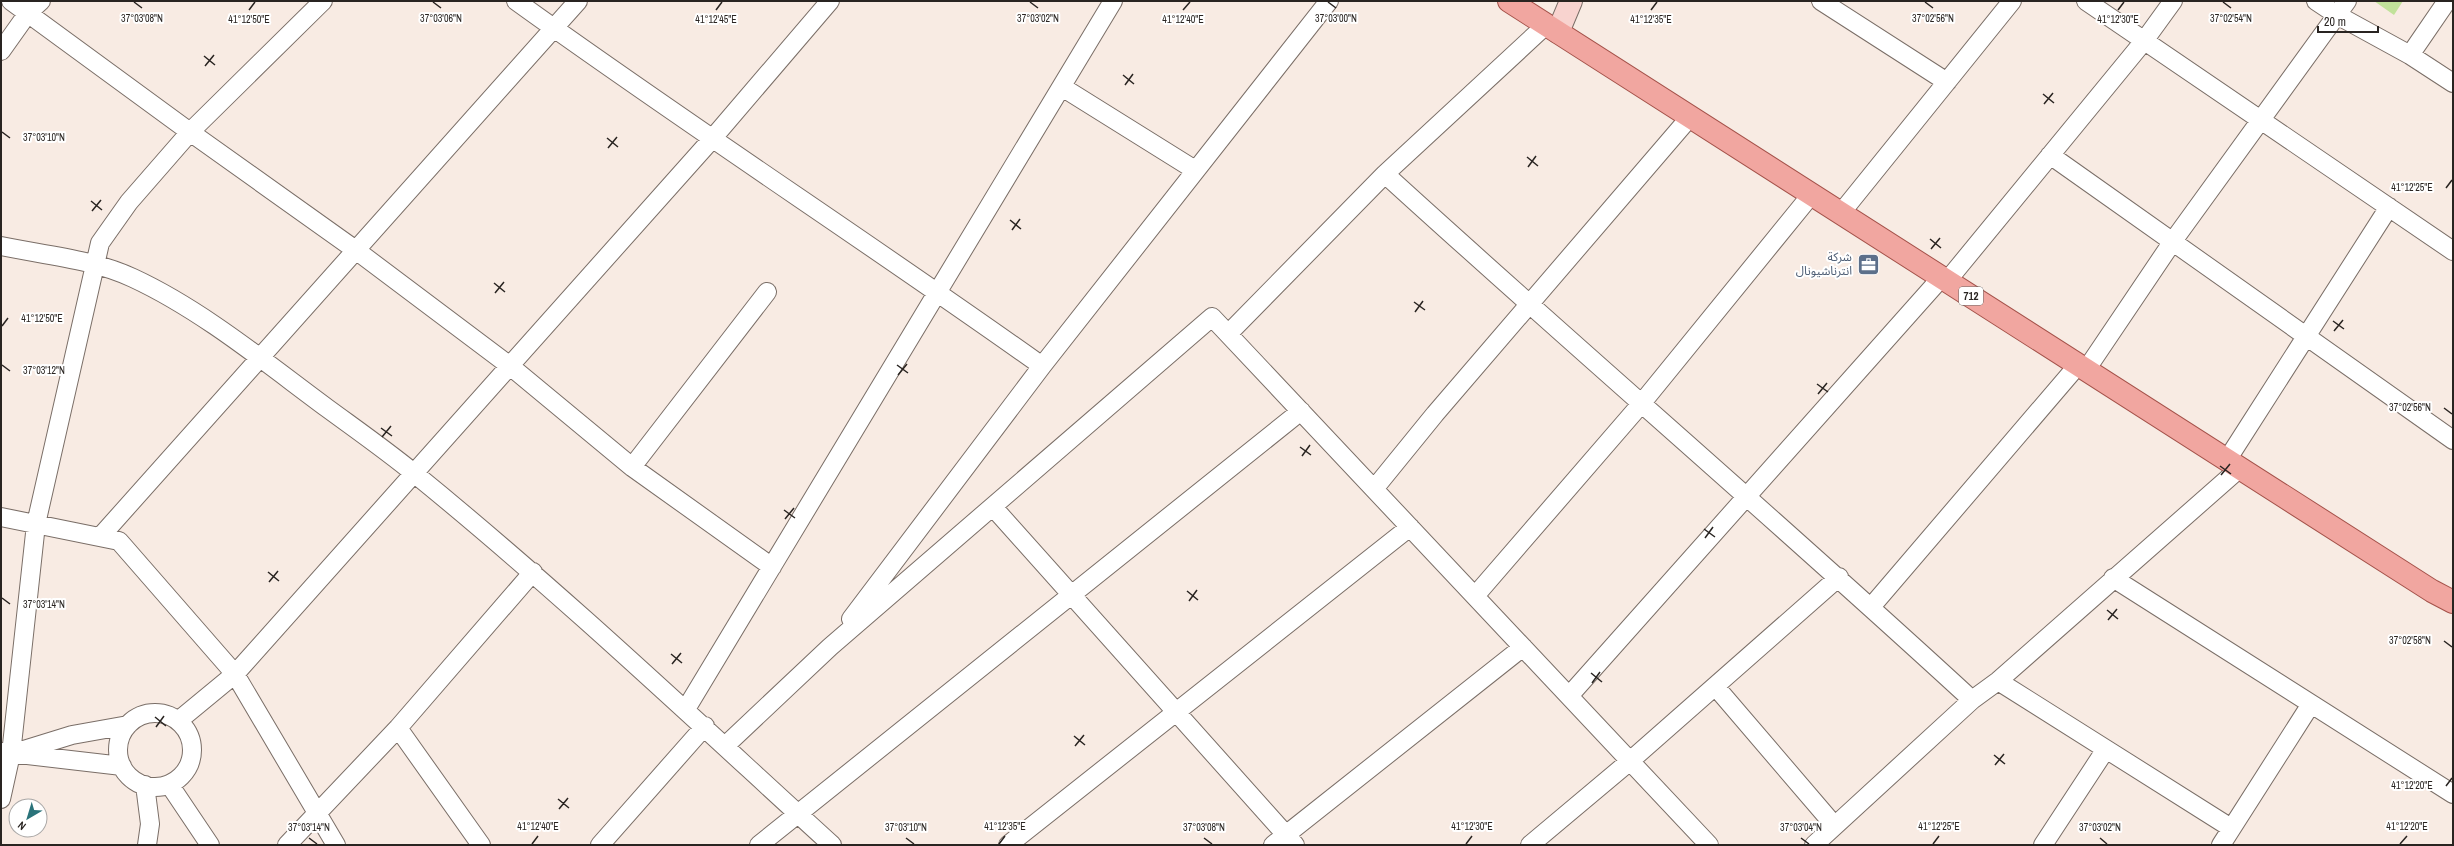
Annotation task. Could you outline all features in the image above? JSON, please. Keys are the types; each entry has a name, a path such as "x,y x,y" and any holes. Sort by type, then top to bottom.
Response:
{"main road":[{"name":"712","path":"1509,1 2432,591 2453,602"},
{"name":"712","path":"2432,591 2453,611"}],"street":[{"path":"11,1 190,132 357,251 510,366 632,466 772,566"},
{"path":"1,51 28,13 41,1"},
{"path":"1,799 36,524 100,243 113,222 190,132 322,1"},
{"path":"516,1 712,139 938,292 1042,366"},
{"path":"101,536 261,359 553,27 578,1"},
{"path":"178,721 235,674 413,472 510,366 712,139 830,1"},
{"path":"686,709 1113,1"},
{"path":"830,647 1042,366 1329,1"},
{"path":"1228,334 1385,174 1552,28 1571,1"},
{"path":"1821,1 1947,82"},
{"path":"1841,214 2012,1"},
{"path":"2086,1 2453,251"},
{"path":"1569,696 1746,495 1944,280 2144,41 2173,1"},
{"path":"2316,1 2336,16 2410,55 2453,83"},
{"path":"1871,607 2082,367 2262,121 2347,1"},
{"path":"2410,55 2447,1"},
{"path":"1062,87 1195,170"},
{"path":"1374,489 1690,117"},
{"path":"2050,155 2453,440"},
{"path":"1385,174 1530,306 1839,578 1972,700"},
{"path":"1475,596 1641,404 1812,194"},
{"path":"1814,845 1834,825 1972,700 1998,681 2113,578 2234,464 2307,336 2389,208"},
{"path":"1,246 95,265 130,277 153,289 261,359 413,472 533,572 705,726 832,845"},
{"path":"632,466 767,292"},
{"path":"725,746 830,647 1212,317 1709,845"},
{"path":"759,845 1070,594 1301,411"},
{"path":"993,507 1175,711 1284,842 1523,647"},
{"path":"1,517 101,536 119,541 235,674 316,814 336,845"},
{"path":"1008,845 1175,711 1410,527"},
{"path":"288,845 398,728 533,572"},
{"path":"1530,845 1630,761 1839,578"},
{"path":"2113,578 2453,794"},
{"path":"1998,681 2231,828"},
{"path":"1715,686 1834,825"},
{"path":"2221,845 2311,704"},
{"path":"147,714 168,715 178,721 186,728 190,739 191,755 186,770 169,784 157,787 145,785 136,781 122,766 119,756 119,744 122,734 128,725 137,718 147,714"},
{"path":"6,753 72,735 128,725"},
{"path":"600,845 705,726"},
{"path":"398,728 481,845"},
{"path":"2043,845 2106,749"},
{"path":"6,753 122,766"},
{"path":"169,784 210,845"},
{"path":"145,785 150,824 147,845"}],"green space":[{"path":"2374,1 2403,1 2394,15"}],"place":[{"name":"شركة انترناشيونال","path":"1868,264"}]}
